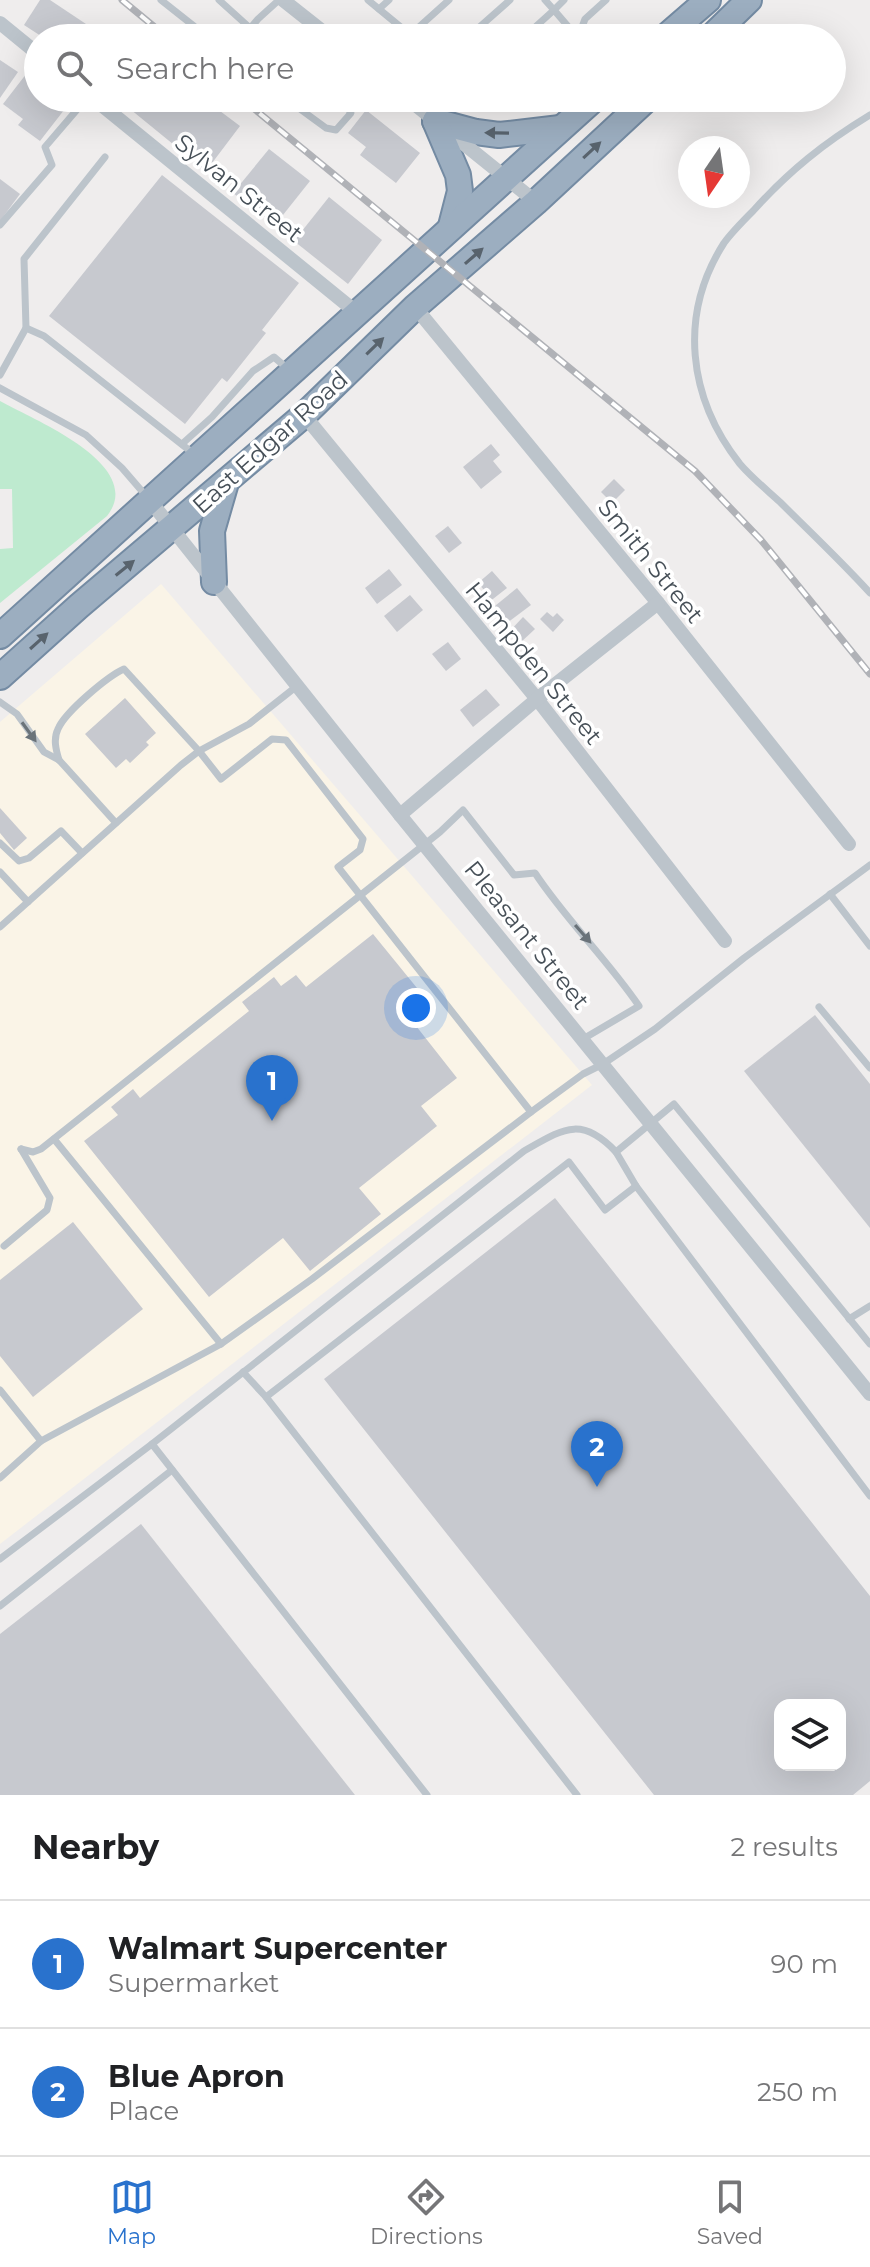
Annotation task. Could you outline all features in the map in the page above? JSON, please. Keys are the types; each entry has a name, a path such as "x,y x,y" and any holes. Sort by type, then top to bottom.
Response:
{"highway":[{"path":"680,24 708,0"},
{"path":"724,24 749,0"},
{"name":"East Edgar Road","path":"0,636 151,502 190,451 291,372 579,112"},
{"name":"East Edgar Road","path":"0,677 304,415 415,307 536,202 633,112"},
{"path":"435,121 499,135 560,128"},
{"path":"435,121 458,175 460,191 451,226"},
{"path":"214,582 212,531 225,484"}],"street":[{"path":"281,0 313,24"},
{"path":"0,23 24,43"},
{"name":"Sylvan Street","path":"110,112 356,312"},
{"path":"424,112 536,202"},
{"name":"Smith Street","path":"415,307 658,603 849,844"},
{"name":"Hampden Street","path":"304,415 537,699 725,941"},
{"name":"Pleasant Street","path":"151,502 400,815 870,1394"},
{"path":"400,815 537,699 658,603"}],"lane":[{"path":"161,0 191,24"},
{"path":"219,0 246,24"},
{"path":"254,24 281,0"},
{"path":"368,0 397,24"},
{"path":"379,9 389,0"},
{"path":"424,24 449,0"},
{"path":"483,24 510,0"},
{"path":"545,0 566,24"},
{"path":"538,24 564,0"},
{"path":"583,24 606,0"},
{"path":"0,225 52,165 45,147 75,112"},
{"path":"304,112 326,128 336,130 350,112"},
{"path":"870,115 828,141 799,164 726,241 712,265 697,310 693,351 702,396 718,429 741,464 870,593"},
{"path":"0,375 26,328 24,259 105,157"},
{"path":"26,328 44,336 190,451"},
{"path":"0,388 86,435 122,468 151,502"},
{"path":"59,760 55,742 57,730 113,674 124,669 221,779 272,739 279,737 288,741 363,839 360,850 338,867 531,1112"},
{"path":"0,927 199,751 249,724 297,686"},
{"path":"0,702 17,714 44,752 59,760 116,823"},
{"path":"4,1246 47,1210 50,1198 21,1149 33,1152 54,1139 463,810 514,875 535,873 556,904 602,956 639,1006 583,1039"},
{"path":"0,843 19,861 29,858 61,831 82,853"},
{"path":"0,1478 41,1441 221,1344 583,1074 655,1029 870,865"},
{"path":"0,872 28,902"},
{"path":"830,894 870,946"},
{"path":"819,1007 870,1068"},
{"path":"616,1152 674,1104 870,1344"},
{"path":"0,1559 152,1444 524,1151 555,1133 572,1128 586,1128 602,1137 616,1152 636,1186 870,1496"},
{"path":"54,1139 221,1344"},
{"path":"266,1397 569,1162 605,1210 636,1186"},
{"path":"849,1319 870,1306"},
{"path":"243,1372 266,1397 577,1795"},
{"path":"0,1390 41,1441"},
{"path":"152,1444 427,1795"},
{"path":"0,1606 172,1470"}],"shaded area":[{"path":"161,584 592,1085 0,1544 0,722"}],"green space":[{"path":"0,401 81,446 100,462 112,479 115,497 107,516 0,603 0,549 13,548 12,489 0,489"}],"building":[{"path":"40,0 50,0 86,24 25,24"},
{"path":"0,60 18,72 0,98"},
{"path":"24,77 24,112 62,112 40,141 18,125 23,119 3,104"},
{"path":"134,112 221,112 240,126 206,171"},
{"path":"364,112 369,112 420,153 396,183 360,155 366,147 348,133"},
{"path":"269,149 310,181 275,225 233,193"},
{"path":"162,175 299,283 262,330 266,333 227,382 222,378 185,424 49,316"},
{"path":"0,179 20,194 0,221"},
{"path":"329,197 382,240 348,284 294,241"},
{"path":"491,444 500,455 493,461 502,472 481,489 463,467"},
{"path":"614,479 625,490 612,503 601,492"},
{"path":"448,526 462,543 449,553 435,536"},
{"path":"389,569 402,585 377,604 365,588"},
{"path":"492,571 507,588 484,606 476,596 484,590 478,583"},
{"path":"517,588 531,605 503,626 490,610"},
{"path":"410,595 423,610 397,632 384,616"},
{"path":"547,612 553,617 557,613 564,620 553,632 540,619"},
{"path":"523,617 535,629 519,644 508,633"},
{"path":"448,642 461,659 446,671 432,654"},
{"path":"486,689 500,705 473,727 460,710"},
{"path":"125,698 156,733 146,742 149,745 130,763 126,759 116,768 85,734"},
{"path":"0,808 27,838 14,850 0,833"},
{"path":"373,934 417,988 398,1003 457,1078 421,1106 437,1126 359,1188 381,1214 310,1271 283,1238 209,1297 84,1141 118,1115 111,1107 133,1089 140,1098 249,1011 242,1002 274,977 281,986 296,975 306,987"},
{"path":"815,1015 870,1084 870,1228 744,1071"},
{"path":"555,1198 870,1596 870,1781 853,1795 654,1795 324,1379"},
{"path":"73,1222 143,1309 33,1397 0,1356 0,1280"},
{"path":"141,1524 355,1795 0,1795 0,1634"}],"railway":[{"path":"122,0 151,24"},
{"path":"258,112 695,471 761,540 870,674"}],"place":[{"name":"Walmart Supercenter","path":"272,1121"},
{"name":"Blue Apron","path":"597,1487"}]}
